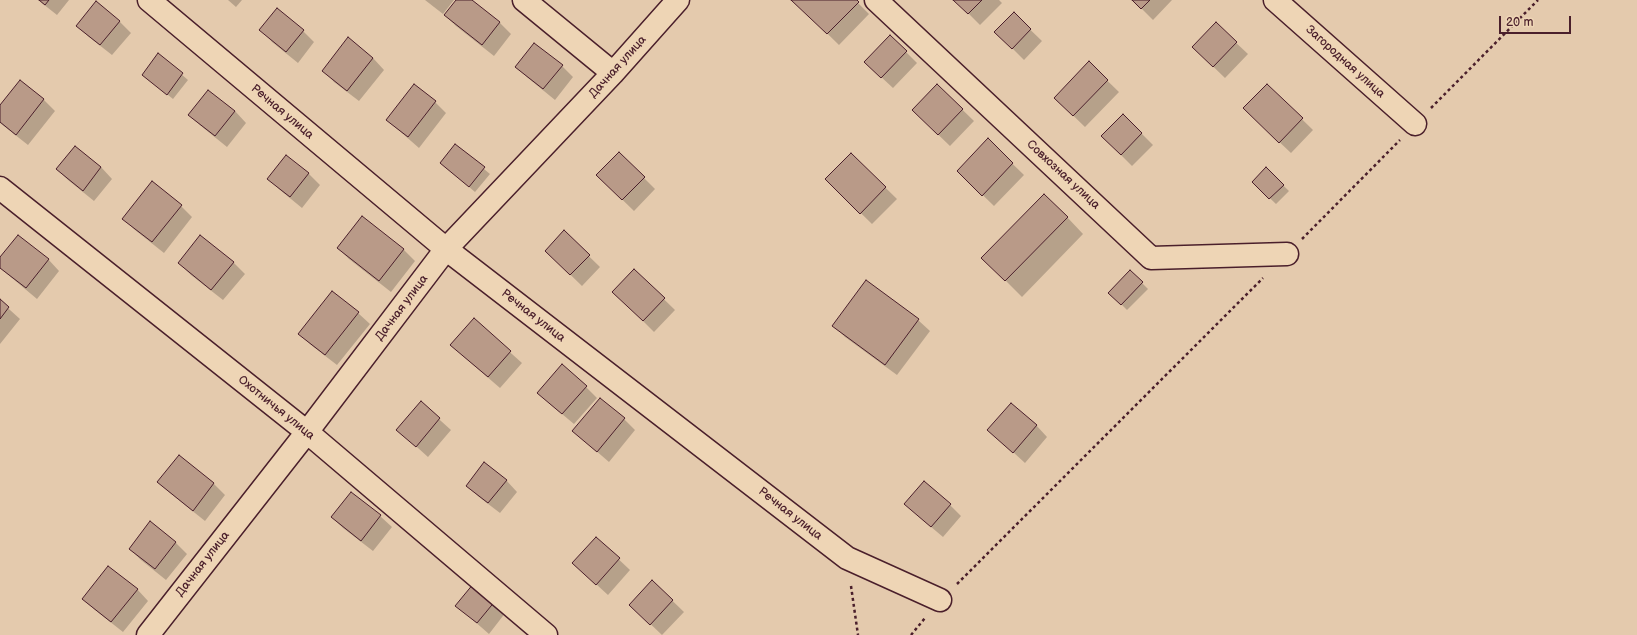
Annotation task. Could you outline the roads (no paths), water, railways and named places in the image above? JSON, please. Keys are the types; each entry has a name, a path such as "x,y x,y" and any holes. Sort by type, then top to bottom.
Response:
{"street":[{"name":"Речная улица","path":"149,0 446,249 847,558 940,600"},
{"path":"524,0 613,74"},
{"name":"Дачная улица","path":"148,635 307,432 446,249 613,74 678,0"},
{"name":"Совхозная улица","path":"876,0 1151,258 1287,254"},
{"name":"Загородная улица","path":"1275,0 1415,124"},
{"name":"Охотничья улица","path":"0,188 307,432 546,635"}]}
